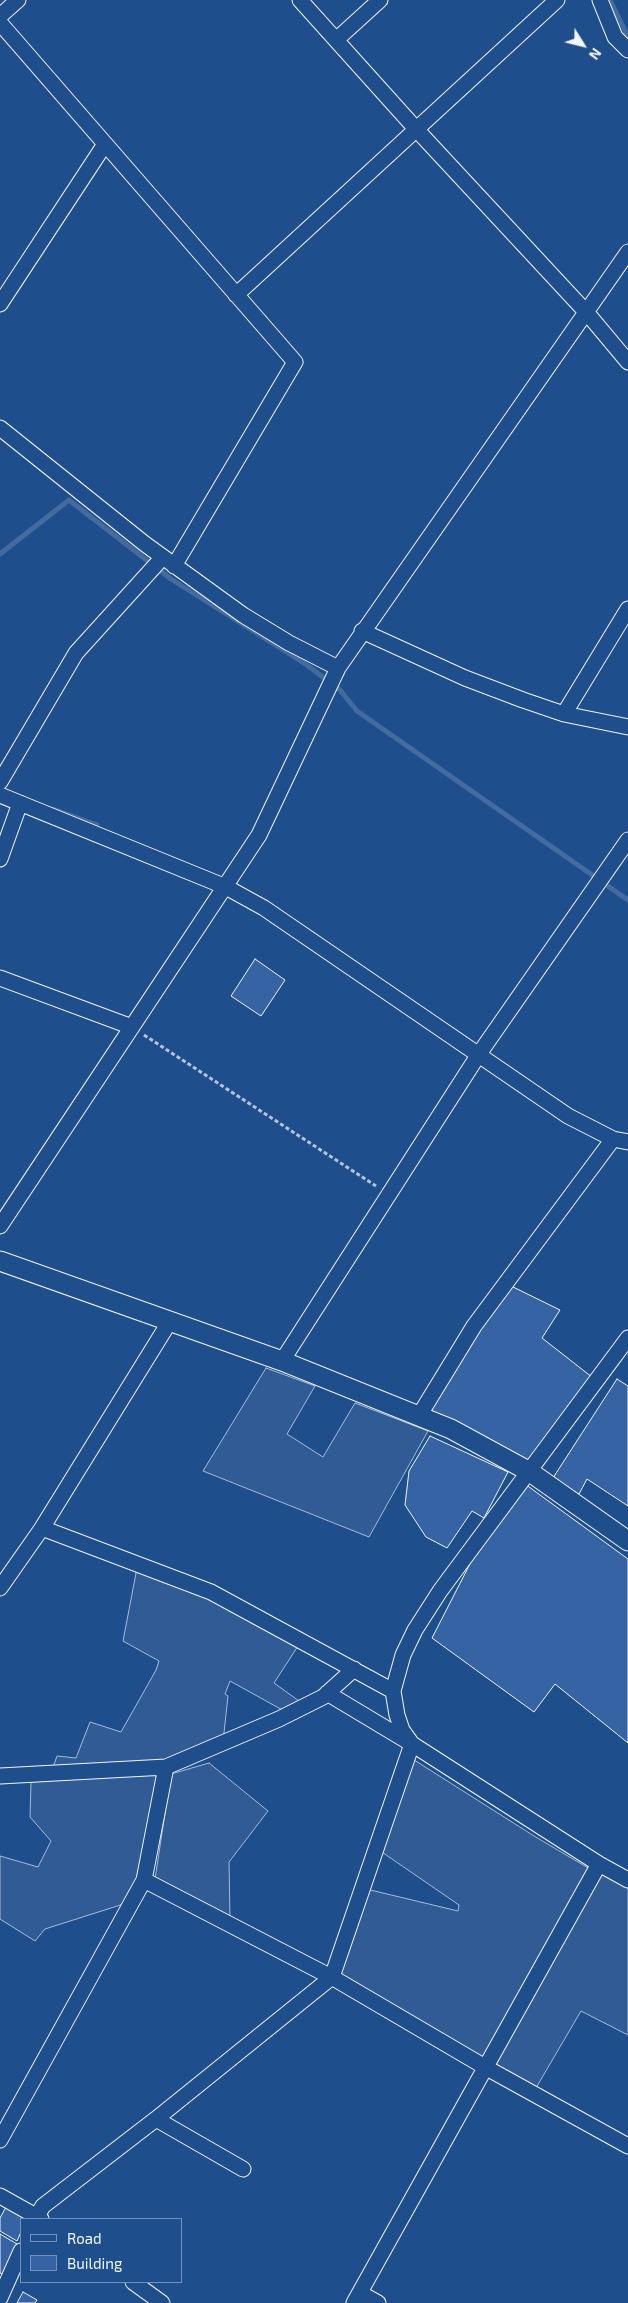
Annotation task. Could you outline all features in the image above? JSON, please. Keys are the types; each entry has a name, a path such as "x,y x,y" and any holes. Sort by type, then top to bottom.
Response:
{"street":[{"path":"0,16 18,0"},
{"path":"300,0 416,129 587,312 628,362"},
{"path":"336,40 380,0"},
{"path":"236,295 557,0"},
{"path":"600,0 615,37 628,50"},
{"path":"0,23 295,362 169,562 76,653 0,782"},
{"path":"0,304 106,144"},
{"path":"0,1226 259,835 338,668 628,252"},
{"path":"0,428 169,562 243,615 289,643 338,668"},
{"path":"564,714 628,609"},
{"path":"362,631 464,678 564,714 628,727"},
{"path":"0,795 226,887 264,908 568,1116 621,1141 474,1326 419,1416"},
{"path":"0,859 20,803"},
{"path":"282,1361 479,1054 628,840"},
{"path":"0,978 132,1027"},
{"path":"0,1261 282,1361 450,1429 530,1472 628,1542"},
{"path":"0,1588 42,1528 170,1321"},
{"path":"412,1744 402,1730 393,1691 403,1655 415,1630 455,1571 628,1338"},
{"path":"42,1528 211,1592 393,1691"},
{"path":"0,1776 166,1767 279,1719 327,1693 354,1669"},
{"path":"327,1693 412,1744 599,1864 628,1880"},
{"path":"0,2196 37,2218 43,2206 156,2119 332,1977 412,1744"},
{"path":"0,2140 144,1880 166,1767"},
{"path":"378,2303 357,2298 599,1864"},
{"path":"144,1880 332,1977 485,2067 628,2146"},
{"path":"156,2119 243,2168"},
{"path":"0,2298 20,2253"},
{"path":"134,2283 162,2303"}],"path":[{"path":"132,1027 389,1194"}],"shaded area":[{"path":"266,1368 315,1386 287,1434 323,1457 355,1403 428,1431 369,1537 203,1471"},
{"path":"137,1568 211,1592 298,1646 274,1683 306,1706 286,1712 230,1681 225,1694 228,1696 223,1742 166,1767 133,1901 45,1929 35,1941 0,1919 0,1856 38,1867 51,1841 30,1817 31,1783 22,1775 52,1770 57,1756 76,1758 90,1722 121,1732 156,1670 159,1661 123,1641"},
{"path":"411,1758 534,1836 595,1872 600,1872 628,1888 628,2035 581,2011 533,2093 335,1979 362,1888 458,1911 459,1905 376,1848"},
{"path":"209,1763 268,1811 229,1862 230,1919 155,1879 171,1774"}],"building":[{"path":"255,959 285,980 261,1016 231,996"},
{"path":"509,1285 560,1310 542,1338 597,1381 530,1467 427,1413"},
{"path":"617,1379 628,1386 628,1506 587,1479 579,1494 564,1490 551,1481"},
{"path":"430,1436 508,1472 484,1518 472,1511 447,1548 426,1537 405,1505 409,1471"},
{"path":"525,1484 628,1559 628,1743 555,1684 534,1712 432,1638 474,1556"},
{"path":"6,2207 25,2218 20,2218 20,2234 17,2241 0,2231 0,2218"},
{"path":"0,2234 17,2244 2,2274 0,2273"},
{"path":"23,2292 37,2300 35,2303 17,2303"}],"waterway":[{"path":"610,0 628,37"},
{"path":"0,554 69,500 171,579 307,665 340,690 357,711 628,900"},
{"path":"53,809 97,825"}]}
